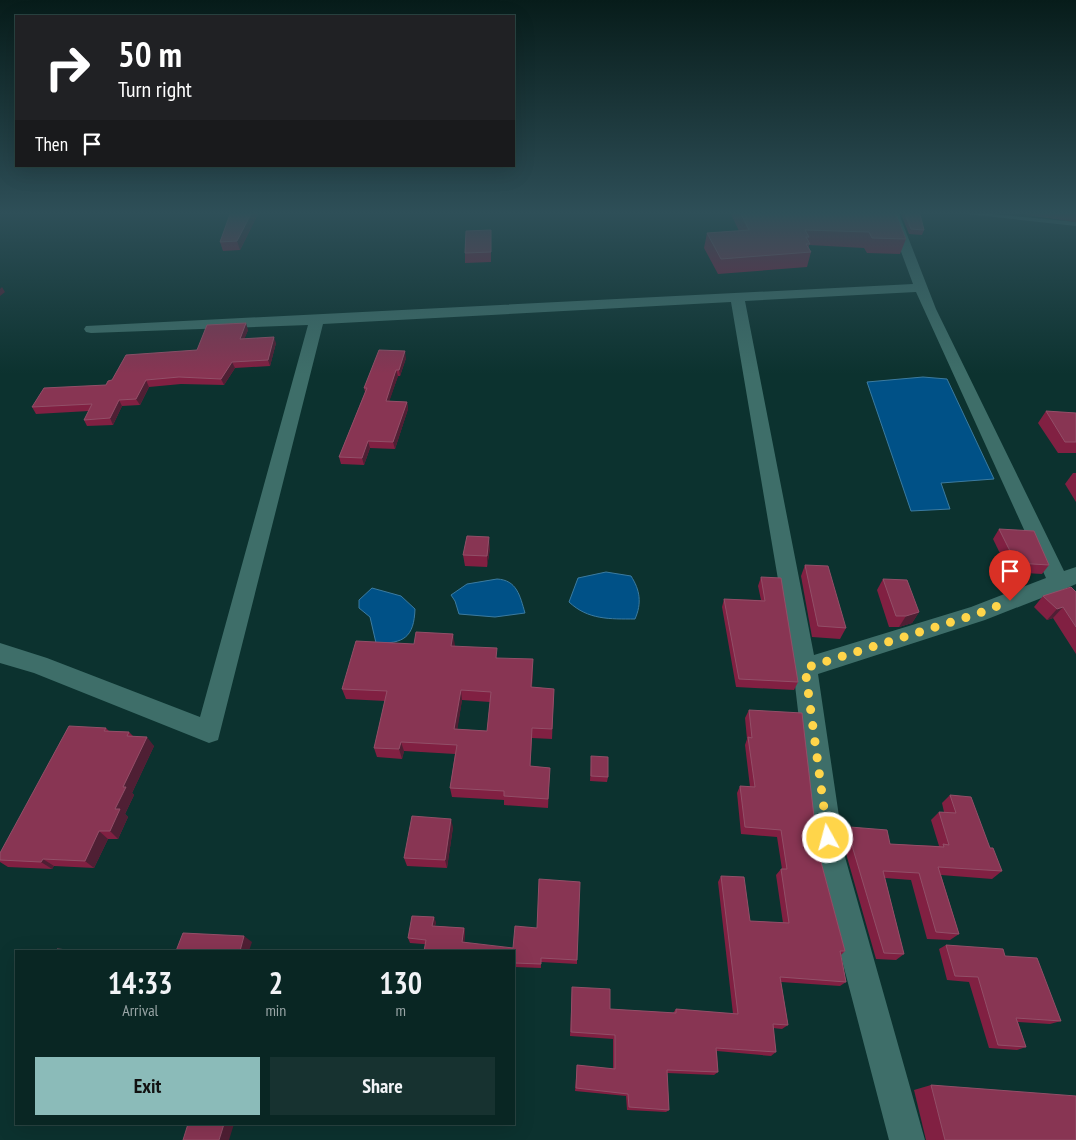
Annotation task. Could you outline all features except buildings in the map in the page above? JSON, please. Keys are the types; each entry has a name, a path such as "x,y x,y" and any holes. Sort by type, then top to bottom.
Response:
{"street":[{"path":"805,668 977,614 1067,578 921,288 913,267"},
{"path":"91,329 317,320 921,288"},
{"path":"738,297 805,668 830,857 907,1140"},
{"path":"0,653 39,665 209,732 317,320"}],"water":[{"path":"923,377 947,379 994,479 941,483 950,509 911,511 867,382"},
{"path":"606,572 631,576 639,597 639,608 635,619 608,618 592,615 576,608 569,602 578,578"},
{"path":"497,579 509,582 517,590 525,613 495,617 459,614 451,595 467,584"},
{"path":"372,588 401,596 415,609 412,626 406,637 394,642 376,643 370,617 359,608 359,600"}],"route":[{"path":"828,838 805,668 977,614 1010,601"}]}
